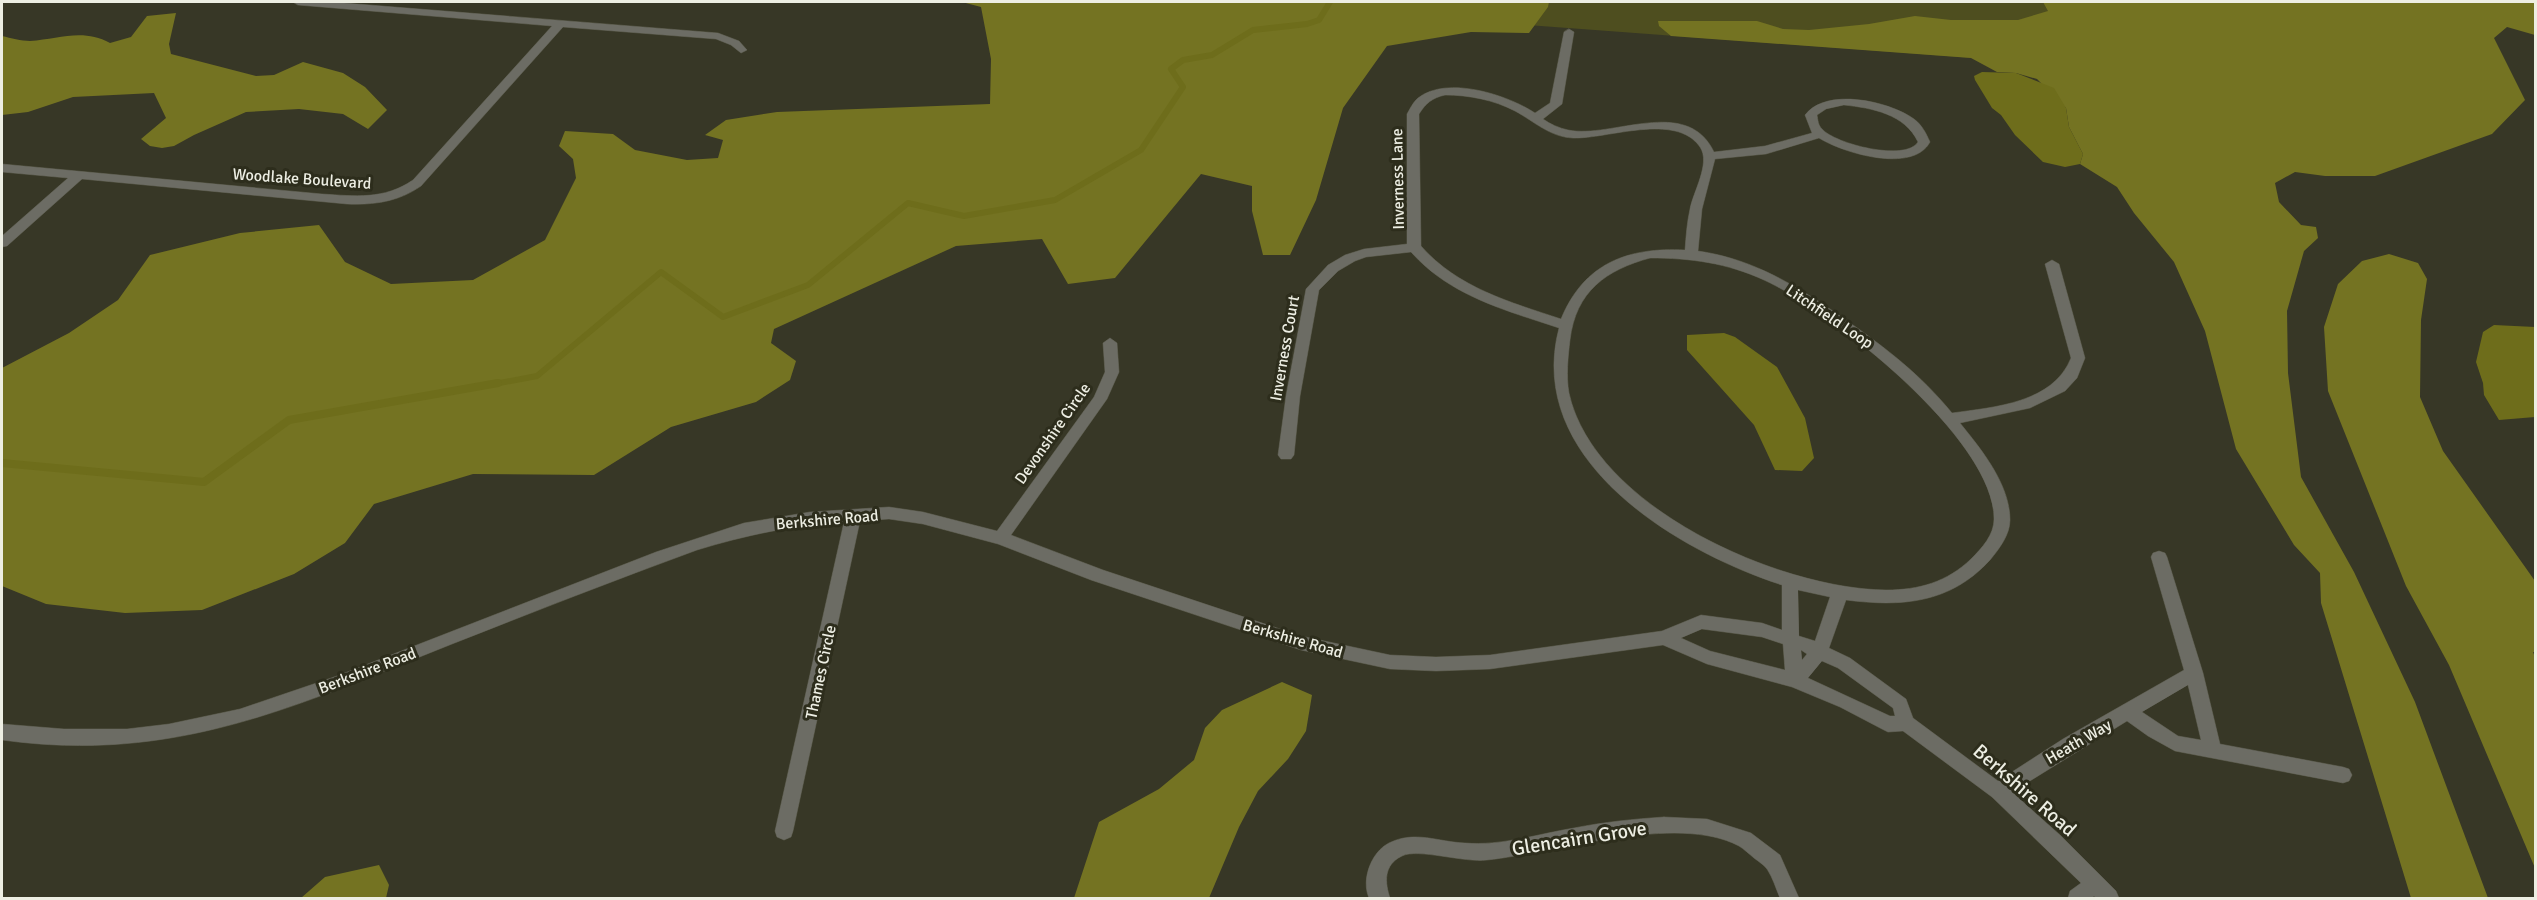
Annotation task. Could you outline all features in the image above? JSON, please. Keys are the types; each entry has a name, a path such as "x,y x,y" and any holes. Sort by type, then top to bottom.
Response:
{"street":[{"path":"298,2 718,36 735,43 741,50"},
{"name":"Woodlake Boulevard","path":"2,168 322,198 371,201 389,198 417,183 561,22"},
{"path":"1536,118 1556,104 1560,94 1569,32"},
{"name":"Inverness Lane","path":"1566,325 1460,286 1424,260 1414,247 1412,143 1413,114 1416,104 1435,93 1464,92 1500,101 1536,118 1549,128 1567,133 1584,134 1656,126 1671,127 1695,136 1704,144 1709,156"},
{"path":"1691,254 1696,209 1709,156 1766,150 1820,134 1837,142 1884,156 1905,156 1915,153 1924,141 1917,127 1909,121 1872,107 1844,102 1822,106 1815,110 1812,115 1813,123 1820,134"},
{"path":"2,243 78,176"},
{"name":"Inverness Court","path":"1286,455 1293,396 1313,289 1333,268 1350,258 1364,253 1414,247"},
{"name":"Litchfield Loop","path":"1650,254 1691,254 1778,281 1802,295 1881,351 1910,376 1948,419 1980,460 2001,503 2002,520 1995,544 1971,570 1932,591 1896,596 1840,592 1790,582 1720,554 1674,529 1645,508 1611,477 1591,454 1579,436 1562,394 1561,372 1566,325 1584,290 1606,268 1650,254"},
{"path":"1948,419 2008,410 2031,403 2069,380 2076,370 2078,358 2052,264"},
{"name":"Devonshire Circle","path":"1001,538 1100,399 1112,372 1110,342"},
{"name":"Berkshire Road","path":"2,732 53,738 113,738 168,732 231,718 335,683 693,545 744,529 854,514 889,513 923,518 1001,538 1097,575 1301,644 1390,662 1436,664 1490,662 1664,638 1701,622 1762,630 1791,639 1844,663 1900,705 1906,723 1998,791 2109,898"},
{"name":"Thames Circle","path":"784,831 854,514"},
{"path":"2159,557 2194,673 2213,752"},
{"path":"1790,582 1791,639 1795,680"},
{"path":"1795,680 1820,651 1840,592"},
{"name":"Berkshire Road","path":"1664,638 1707,657 1795,680 1846,702 1888,724 1906,723"},
{"name":"Heath Way","path":"1998,791 2069,745 2194,673"},
{"name":"Heath Way","path":"2129,712 2175,743 2343,775"},
{"name":"Glencairn Grove","path":"1382,898 1377,894 1376,873 1394,849 1415,844 1440,846 1462,852 1496,851 1646,825 1680,825 1718,830 1742,837 1767,856 1779,871 1790,898"},
{"path":"2077,898 2095,884"}],"shaded area":[{"path":"962,2 1549,2 1548,7 1529,33 1471,32 1387,46 1343,108 1316,200 1290,255 1263,255 1252,211 1252,186 1201,174 1115,278 1068,284 1042,239 956,246 774,329 771,343 796,361 790,380 756,402 671,427 594,475 473,474 374,504 345,543 294,574 202,610 125,613 46,604 2,586 2,368 69,333 118,300 150,255 240,233 319,225 345,262 391,284 473,280 545,240 576,178 573,159 559,146 565,131 613,134 635,150 687,160 718,158 723,140 705,135 726,120 777,112 990,104 991,59 981,7"},
{"path":"1225,2 2103,2 2135,70 1326,10"},
{"path":"2043,2 2535,2 2535,35 2507,27 2494,38 2525,100 2492,134 2375,176 2325,176 2295,172 2275,183 2279,202 2301,225 2316,227 2318,238 2304,251 2287,311 2288,373 2301,477 2354,572 2415,702 2488,898 2411,898 2321,603 2320,573 2294,545 2236,449 2205,331 2174,262 2134,213 2117,187 2080,164 2083,154 2069,127 2066,108 2037,79 2016,73 1997,72 1971,58 1671,36 1659,26 1658,21 1757,21 1783,29 1809,30 1869,24 1915,16 1951,20 2018,20 2048,11"},
{"path":"176,13 169,44 171,54 256,76 274,75 303,62 343,73 365,87 387,110 368,129 343,114 299,109 246,112 174,146 162,148 150,146 141,139 166,118 154,93 73,97 28,112 2,115 2,36 30,41 80,35 110,43 131,37 147,16"},
{"path":"1982,72 2016,73 2054,88 2066,108 2069,127 2083,154 2080,164 2065,167 2043,162 2015,135 2001,115 1992,108 1975,80 1974,76"},
{"path":"2389,254 2418,263 2427,279 2421,320 2420,397 2443,451 2535,581 2535,652 2533,652 2536,660 2535,868 2449,665 2406,586 2328,391 2324,327 2338,284 2362,261"},
{"path":"2494,325 2535,327 2535,417 2499,420 2484,395 2483,383 2476,362 2483,332"},
{"path":"1724,333 1735,337 1777,367 1805,418 1814,458 1802,471 1775,470 1754,425 1687,350 1687,335"},
{"path":"1282,682 1312,695 1306,731 1288,759 1258,791 1239,827 1209,898 1074,898 1099,822 1159,789 1194,760 1205,728 1222,710"},
{"path":"379,865 389,885 386,898 301,898 325,877"}],"waterway":[{"path":"489,385 537,376 661,272 723,317 808,285 908,203 964,216 1055,200 1141,150 1183,87 1171,69 1183,60 1212,55 1253,30 1307,24 1319,20 1330,2"},
{"path":"2,463 204,482 289,420 498,383"}]}
